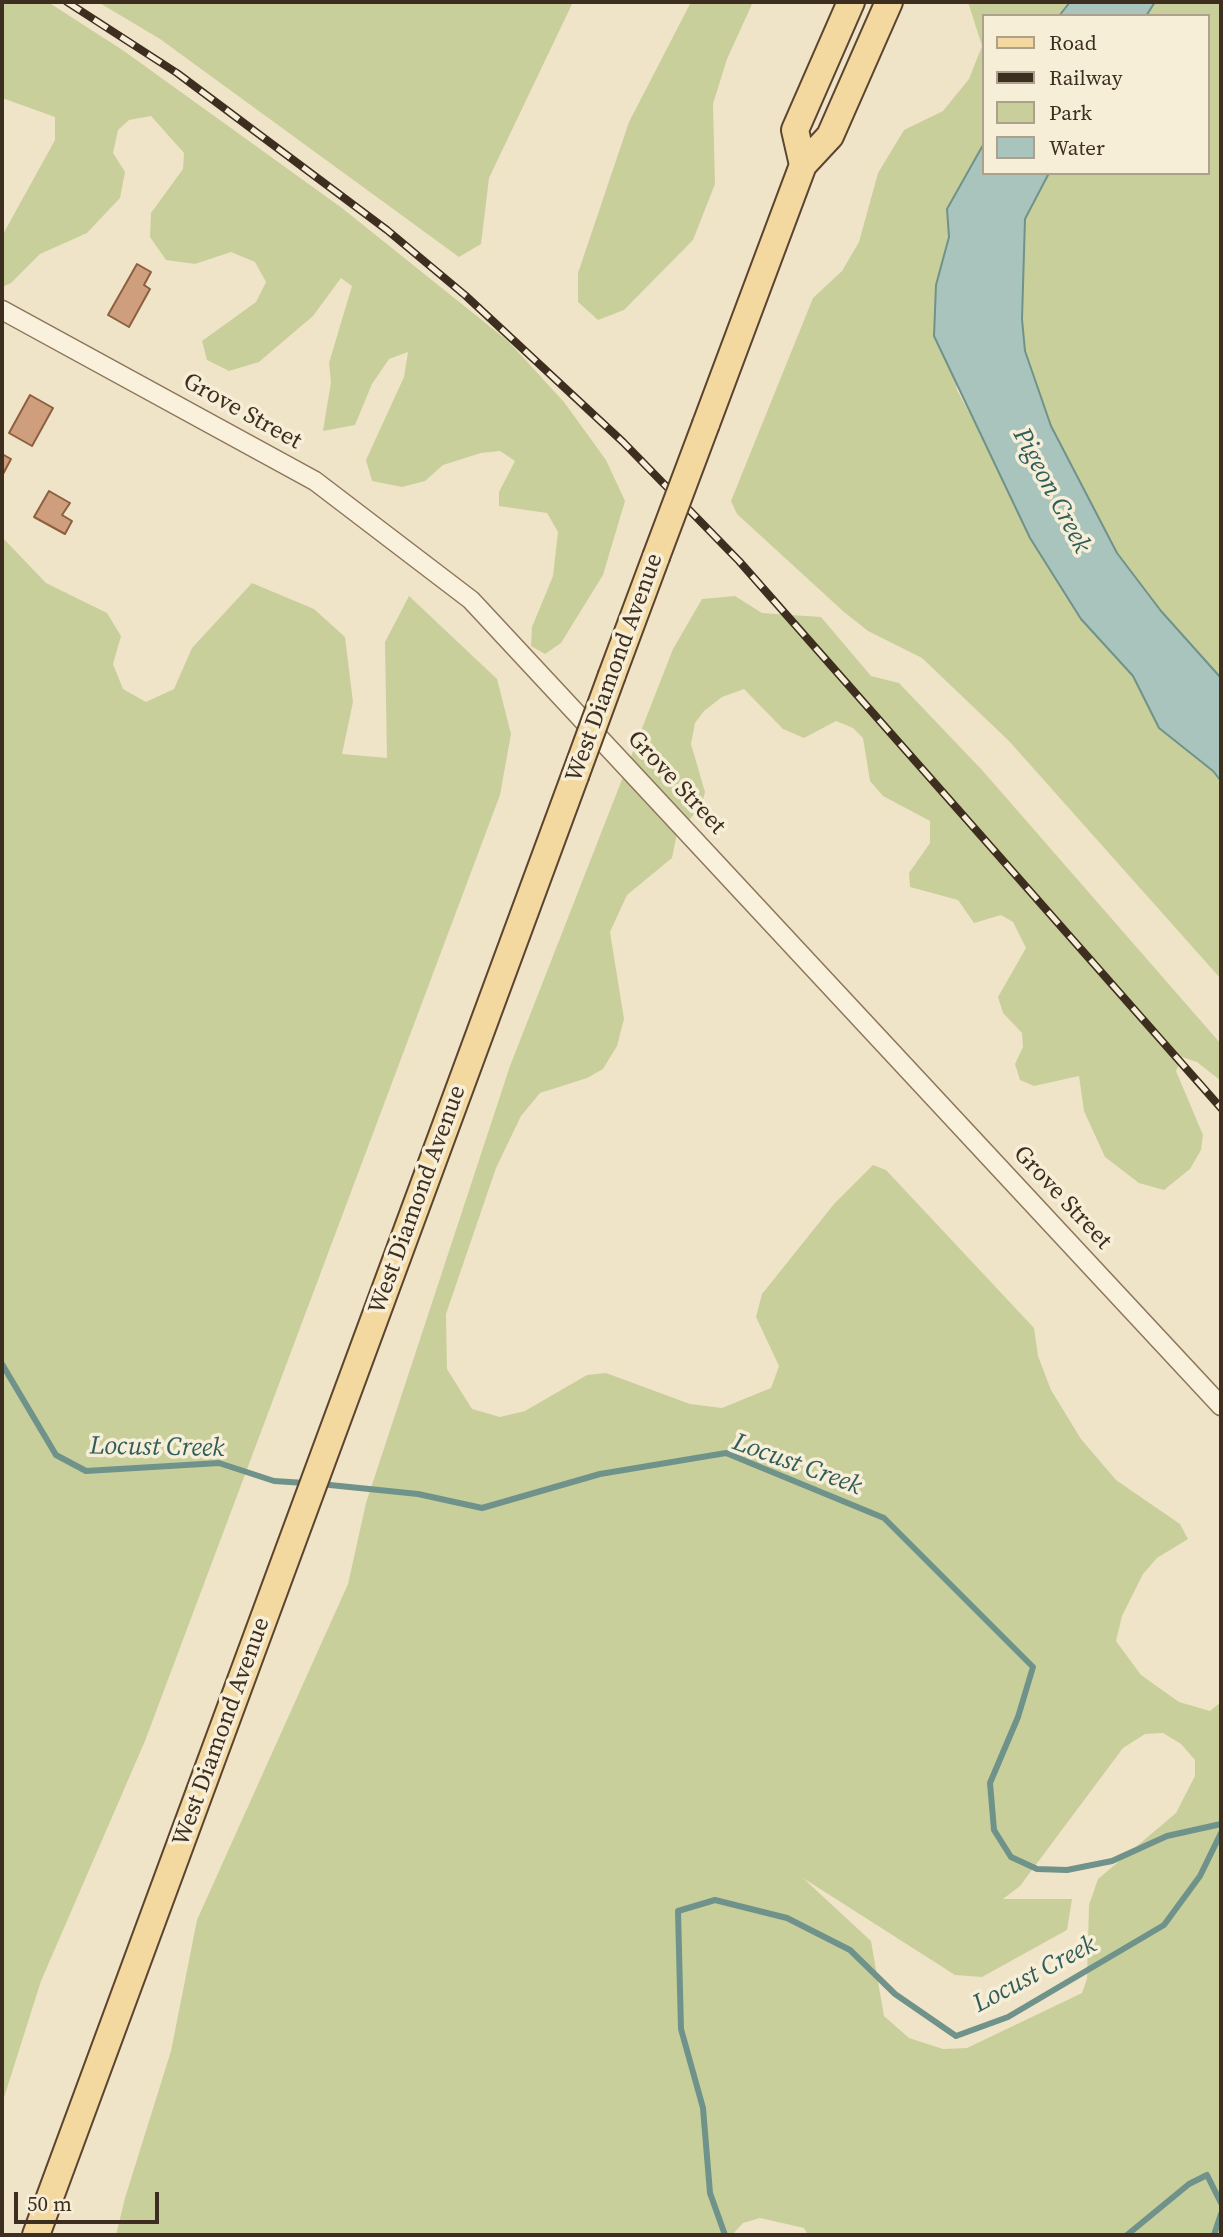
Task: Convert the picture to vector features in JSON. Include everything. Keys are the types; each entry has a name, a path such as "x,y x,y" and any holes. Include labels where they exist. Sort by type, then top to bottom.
{"main road":[{"path":"803,165 795,130 851,2"},
{"name":"West Diamond Avenue","path":"36,2235 803,165 830,136 889,2"}],"street":[{"name":"Grove Street","path":"2,310 315,481 471,600 1221,1406"}],"green space":[{"path":"2,2 48,2 124,51 342,208 508,341 564,402 606,460 625,501 603,575 561,643 545,654 531,646 532,627 553,576 558,532 547,513 499,506 499,492 515,461 500,451 481,453 443,465 425,481 402,487 372,481 366,460 404,377 408,352 389,359 372,384 355,425 323,431 331,382 329,363 352,286 341,278 313,316 259,362 229,371 207,360 202,341 256,302 266,282 255,262 231,252 195,264 166,260 150,237 151,213 183,169 184,153 151,116 129,120 118,130 113,153 125,172 120,198 87,233 40,254 11,283 2,287 2,236 55,140 55,117 2,98"},
{"path":"98,2 573,2 489,178 481,244 459,257 160,39"},
{"path":"691,2 753,2 727,59 713,104 715,184 693,240 624,310 598,320 578,302 578,273 629,122"},
{"path":"968,2 1070,2 1061,14 982,14 982,46"},
{"path":"1155,2 1221,2 1221,678 1161,611 1117,553 1051,426 1025,351 1022,319 1025,219 1048,175 1209,175 1209,14 1147,14"},
{"path":"982,46 982,147 947,209 949,237 936,285 957,390 1081,619 1133,676 1159,728 1213,771 1221,781 1221,979 1009,741 922,658 868,631 844,612 737,514 731,501 813,298 842,271 859,242 878,173 904,130 943,111 969,79"},
{"path":"2,537 46,583 107,613 121,636 113,664 123,689 146,702 174,689 192,648 252,583 314,609 345,637 353,702 342,754 387,758 385,642 409,596 497,679 511,734 500,795 145,1741 41,1981 2,2104"},
{"path":"735,596 762,613 821,617 871,676 899,683 982,770 1221,1044 1221,1081 1197,1062 1182,1057 1176,1071 1203,1135 1201,1150 1190,1169 1164,1190 1139,1183 1105,1157 1084,1111 1079,1076 1034,1086 1020,1080 1015,1064 1023,1047 1022,1033 1003,1013 998,997 1026,948 1013,922 1001,915 974,923 958,900 910,887 909,873 930,843 930,821 883,796 870,781 863,738 853,728 836,721 804,738 783,729 744,689 722,697 704,711 695,723 691,744 705,792 701,807 677,833 672,858 627,895 610,932 624,1019 617,1046 603,1069 587,1078 540,1093 521,1116 496,1168 446,1314 447,1369 472,1409 500,1417 525,1411 587,1375 606,1373 690,1404 722,1408 771,1388 779,1366 756,1317 762,1294 834,1204 873,1165 886,1170 1034,1328 1038,1356 1051,1390 1081,1439 1116,1480 1180,1524 1188,1539 1157,1558 1143,1574 1122,1616 1116,1641 1141,1675 1179,1702 1210,1711 1221,1702 1221,2235 808,2235 804,2228 760,2218 743,2223 732,2235 116,2235 171,2051 197,1920 348,1584 366,1503 510,1066 673,649 702,599","holes":["1163,1733 1181,1744 1195,1760 1195,1776 1176,1813 1098,1879 1089,1905 1087,1979 1082,1993 967,2048 943,2049 909,2038 884,2016 871,1941 803,1878 955,1975 982,1977 1067,1930 1072,1899 1003,1899 1020,1886 1123,1748 1145,1734"]}],"water":[{"path":"1070,2 1155,2 1147,14 1061,14"},
{"name":"Pigeon Creek","path":"982,147 982,175 1048,175 1025,219 1022,319 1025,351 1051,426 1117,553 1161,611 1221,678 1221,781 1213,771 1159,728 1133,676 1081,619 1030,538 934,336 936,285 949,237 947,209"}],"building":[{"path":"137,264 151,272 144,285 150,289 129,327 108,315"},
{"path":"30,395 53,408 32,446 9,433"},
{"path":"2,454 11,459 2,476"},
{"path":"49,491 70,503 62,515 72,521 65,534 34,517"}],"waterway":[{"name":"Locust Creek","path":"2,1364 56,1455 86,1471 219,1463 274,1481 305,1483"},
{"name":"Locust Creek","path":"320,1484 418,1494 482,1508 600,1474 726,1453 884,1518 1033,1667 1018,1717 990,1783 994,1830 1011,1857 1037,1869 1067,1870 1112,1861 1167,1836 1221,1824"},
{"name":"Locust Creek","path":"725,2235 710,2193 703,2108 681,2029 678,1911 715,1900 787,1918 850,1950 895,1994 956,2036 1008,2017 1164,1925 1200,1876 1221,1833"},
{"name":"Locust Creek","path":"1127,2235 1189,2184 1207,2175 1221,2203"},
{"name":"Locust Creek","path":"1214,2235 1221,2214"}],"railway":[{"path":"67,2 177,73 387,230 466,296 623,442 739,561 1221,1108"}]}
